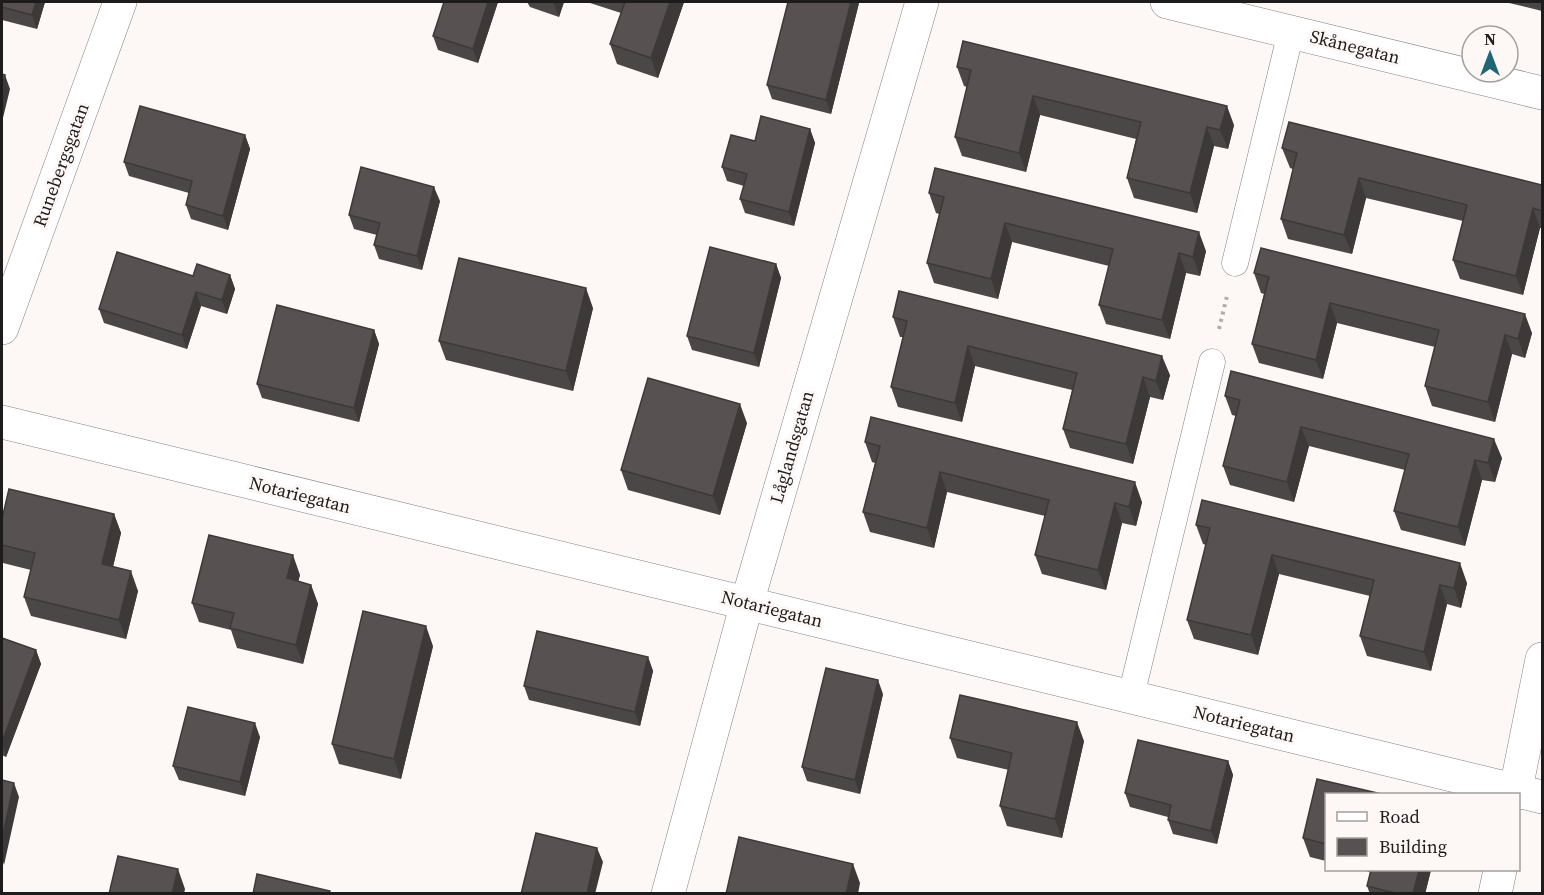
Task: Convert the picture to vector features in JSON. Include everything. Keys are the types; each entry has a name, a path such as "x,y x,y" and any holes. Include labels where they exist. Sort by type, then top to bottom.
{"street":[{"name":"Runebergsgatan","path":"2,328 120,2"},
{"name":"Låglandsgatan","path":"668,894 747,603 922,2"},
{"name":"Skånegatan","path":"1167,2 1542,93"},
{"name":"Notariegatan","path":"2,422 1525,794"},
{"path":"1525,794 1542,659"},
{"path":"1495,894 1500,871"}],"lane":[{"path":"1235,263 1291,32"},
{"path":"1131,696 1212,362"}],"path":[{"path":"1212,362 1235,263"}],"building":[{"path":"2,2 36,2 32,15 2,7"},
{"path":"444,2 488,2 473,49 433,36"},
{"path":"625,2 670,2 651,58 610,44"},
{"path":"788,2 851,2 826,100 767,85"},
{"path":"963,41 1227,106 1220,130 1207,127 1190,193 1127,178 1141,122 1033,96 1019,153 955,137 971,70 957,67"},
{"path":"140,106 245,135 223,216 186,205 192,181 124,162"},
{"path":"761,116 810,129 789,212 740,199 747,174 722,167 731,135 755,141"},
{"path":"1289,122 1542,185 1542,211 1533,208 1516,276 1453,260 1467,205 1359,178 1344,235 1281,219 1297,153 1282,148"},
{"path":"361,167 434,187 417,256 374,245 380,223 349,215"},
{"path":"935,168 1199,232 1193,257 1179,253 1162,320 1099,305 1113,249 1005,223 991,279 927,263 944,197 929,193"},
{"path":"710,247 776,264 754,353 687,336"},
{"path":"1261,248 1525,314 1518,339 1505,335 1488,402 1425,386 1439,330 1330,303 1316,360 1252,344 1269,277 1254,273"},
{"path":"117,252 193,276 197,264 230,275 222,300 196,292 182,335 99,309"},
{"path":"459,258 586,288 566,371 439,341"},
{"path":"899,291 1162,356 1156,381 1143,377 1126,444 1063,429 1077,373 968,346 955,403 891,387 907,321 893,317"},
{"path":"277,305 374,330 354,408 257,384"},
{"path":"1231,371 1494,439 1488,463 1475,460 1458,527 1394,511 1409,454 1301,427 1287,482 1223,466 1240,400 1225,396"},
{"path":"648,378 740,404 713,496 621,470"},
{"path":"871,417 1135,482 1129,507 1115,503 1098,570 1035,555 1049,500 940,472 927,528 863,512 880,446 865,442"},
{"path":"9,489 114,514 102,564 131,571 119,620 24,597 35,553 2,545 2,519"},
{"path":"1202,500 1460,563 1454,588 1440,585 1424,652 1360,636 1374,580 1272,555 1251,635 1187,620 1210,528 1196,525"},
{"path":"209,535 293,555 287,578 311,585 296,645 230,628 234,613 192,603"},
{"path":"363,611 426,626 394,759 332,744"},
{"path":"537,631 648,657 635,712 524,686"},
{"path":"2,638 36,650 2,742"},
{"path":"826,668 878,680 855,780 802,767"},
{"path":"960,695 1077,722 1055,819 1000,806 1012,753 950,738"},
{"path":"188,707 255,723 240,782 173,766"},
{"path":"1138,740 1228,761 1211,831 1168,820 1171,805 1125,793"},
{"path":"1317,779 1377,793 1325,793 1325,844 1303,838"},
{"path":"2,780 14,783 2,839"},
{"path":"536,833 597,848 587,894 521,894"},
{"path":"739,837 853,864 846,894 726,894"},
{"path":"118,856 178,869 172,894 109,894"},
{"path":"1371,871 1419,871 1413,894 1399,894 1367,886"},
{"path":"257,874 330,891 329,894 253,894"}]}
